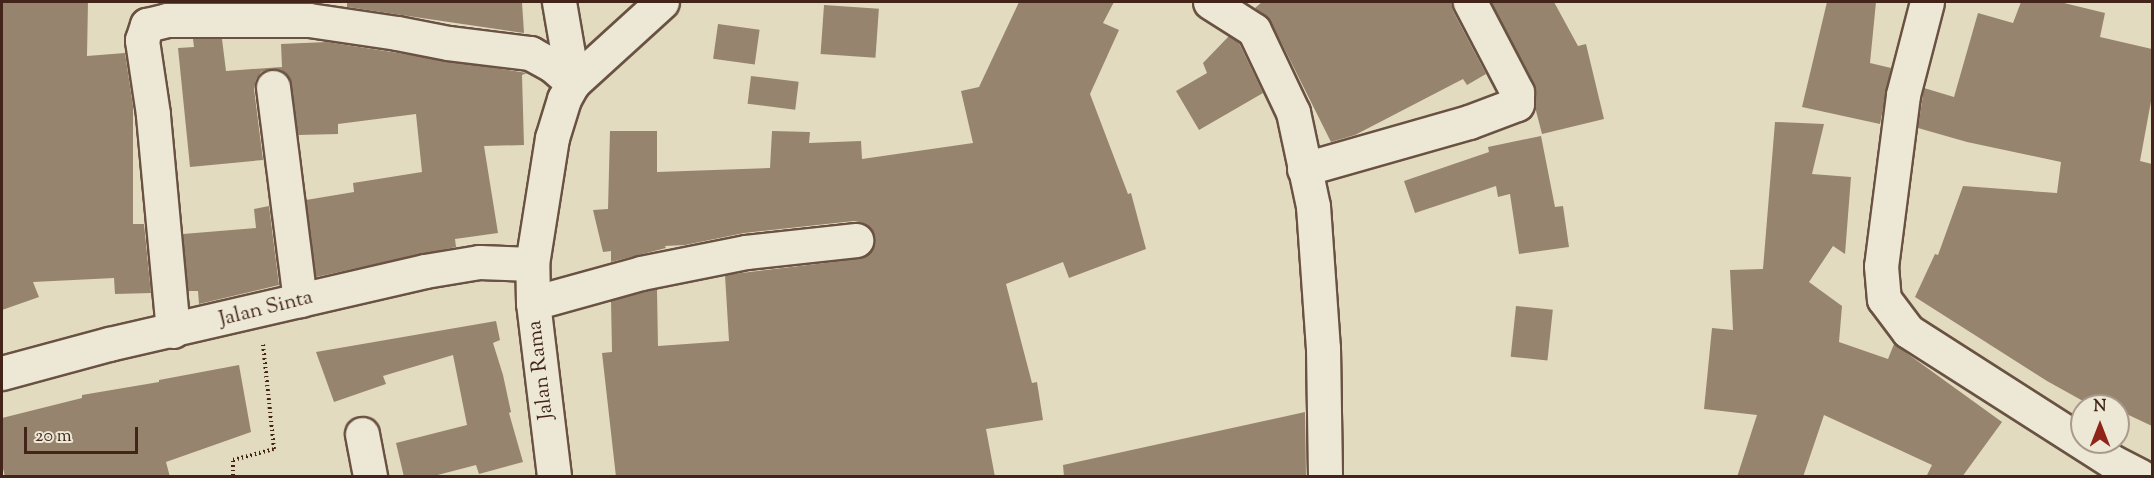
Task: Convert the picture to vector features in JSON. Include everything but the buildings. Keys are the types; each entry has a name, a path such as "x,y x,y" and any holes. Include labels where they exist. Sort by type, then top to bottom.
{"street":[{"path":"559,2 573,83"},
{"path":"573,83 662,2"},
{"path":"1210,2 1254,30 1293,112 1312,206 1323,348 1325,477"},
{"path":"1304,169 1469,123 1517,104 1517,92 1470,2"},
{"path":"1927,2 1903,95 1881,266 1884,299 1908,331 2118,472"},
{"path":"173,331 153,114 142,40 147,25 167,20 309,20 530,54 552,65 573,83"},
{"name":"Jalan Rama","path":"554,477 534,303 532,264 552,138 564,99 573,83"},
{"path":"273,87 300,300"},
{"path":"534,303 641,273 746,252 856,240"},
{"name":"Jalan Sinta","path":"2,373 109,344 425,271 479,262 532,264"},
{"path":"362,434 370,477"}],"path":[{"path":"233,477 233,460 274,449 259,310"}]}
